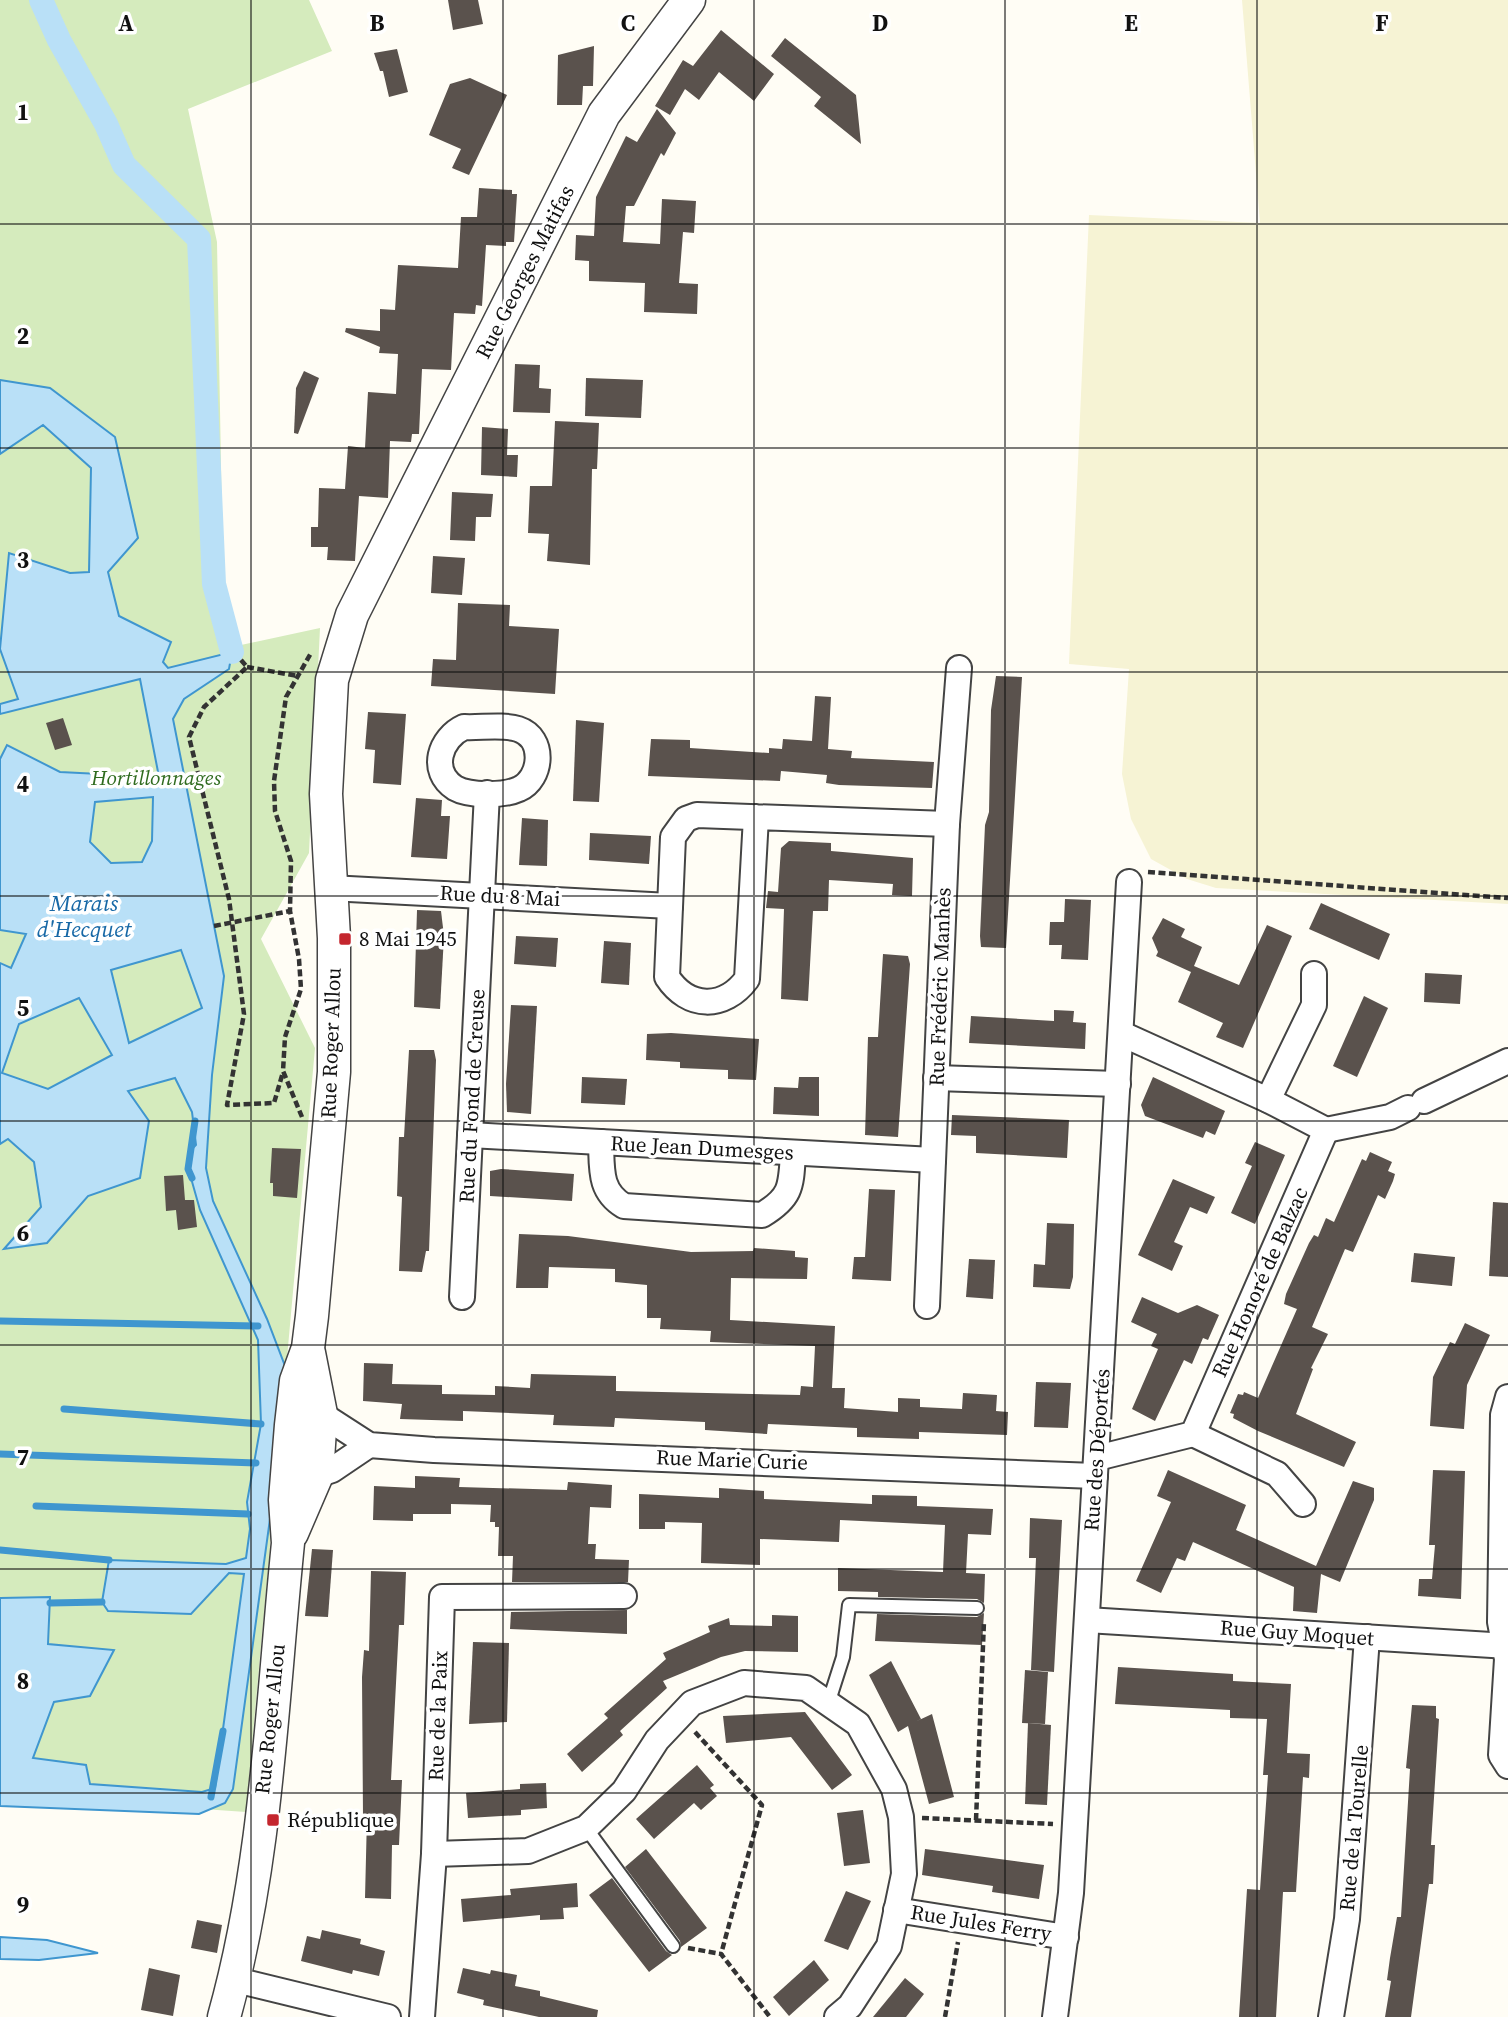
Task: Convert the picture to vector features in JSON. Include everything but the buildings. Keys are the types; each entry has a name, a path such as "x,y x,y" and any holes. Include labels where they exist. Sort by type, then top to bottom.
{"street":[{"name":"Rue Georges Matifas","path":"352,615 604,114 686,2"},
{"name":"Rue Roger Allou","path":"224,2017 236,1980 261,1818 288,1543 285,1500 290,1440 296,1381 308,1348 334,1072 326,794 332,680 352,615"},
{"name":"Rue Frédéric Manhès","path":"927,1306 947,824 959,668"},
{"name":"Rue du Fond de Creuse","path":"461,1297 487,793"},
{"path":"756,817 747,979 739,990 713,1002 686,998 675,989 667,977 673,837 678,827 697,815 756,817 947,824"},
{"name":"Rue des Déportés","path":"1055,2017 1066,1937 1075,1825 1129,882"},
{"name":"Rue du 8 Mai","path":"330,888 670,906"},
{"path":"1268,1100 1314,1005 1314,974"},
{"path":"1122,1034 1326,1129 1390,1117 1508,1061"},
{"path":"936,1078 1118,1084"},
{"name":"Rue Honoré de Balzac","path":"1194,1434 1326,1129"},
{"name":"Rue Jean Dumesges","path":"470,1135 933,1160"},
{"path":"601,1142 603,1183 611,1199 624,1206 762,1215 780,1204 791,1187 793,1153"},
{"name":"Rue Roger Allou","path":"288,1543 317,1475 321,1414 308,1348"},
{"path":"1508,1397 1503,1415 1505,1486 1500,1622 1508,1646 1501,1755 1508,1766"},
{"path":"321,1414 369,1445 332,1470 317,1475 310,1474 290,1440 321,1414"},
{"path":"1096,1467 1194,1434 1277,1474 1303,1504"},
{"name":"Rue Marie Curie","path":"369,1445 1096,1467"},
{"name":"Rue de la Paix","path":"422,2017 434,1854 442,1597 624,1596"},
{"name":"Rue Guy Moquet","path":"1087,1620 1508,1646"},
{"name":"Rue de la Tourelle","path":"1331,2017 1346,1919 1367,1637"},
{"path":"434,1854 528,1851 586,1828 624,1791 657,1740 692,1703 744,1683 806,1688 858,1724 894,1789 901,1817 904,1874 889,1946 850,2006 837,2017"},
{"name":"Rue Jules Ferry","path":"896,1910 1066,1937"},
{"path":"236,1980 388,2017"}],"lane":[{"path":"828,1704 843,1657 849,1605 977,1608"},
{"path":"586,1828 673,1946"}],"path":[{"path":"247,667 204,707 189,737 232,922 244,1014 227,1105 274,1104 284,1071 285,1037 301,989 299,959 290,911 290,861 275,811 274,781 286,697 309,656"},
{"path":"242,660 247,667 298,676"},
{"path":"1129,882 1146,872 1508,898"},
{"path":"214,926 290,911"},
{"path":"976,1820 986,1625 977,1608"},
{"path":"680,1716 762,1805 721,1954"},
{"path":"901,1817 1075,1825"},
{"path":"945,2017 962,1920"},
{"path":"673,1946 721,1954 770,2017"}],"shaded area":[{"path":"1242,0 1508,0 1508,904 1216,888 1187,879 1151,859 1131,819 1122,774 1129,669 1069,664 1089,215 1260,223"}],"green space":[{"name":"Hortillonnages","path":"0,0 309,0 332,51 188,109 217,242 223,577 241,645 320,628 309,853 261,939 315,1048 246,1812 0,1795"}],"water":[{"name":"Marais d'Hecquet","path":"0,380 50,388 115,437 138,538 108,572 119,616 171,642 163,662 168,668 232,652 229,669 184,699 173,719 224,976 212,1075 206,1168 213,1201 267,1319 285,1366 276,1475 233,1789 225,1803 199,1814 0,1806 0,1598 50,1597 48,1644 114,1650 90,1696 54,1702 33,1758 86,1765 90,1784 202,1792 215,1788 244,1574 229,1573 191,1614 108,1611 102,1602 109,1560 226,1564 246,1558 250,1529 247,1502 261,1424 258,1340 200,1210 189,1171 191,1150 196,1145 192,1112 175,1078 128,1091 149,1121 140,1178 88,1196 47,1243 4,1249 41,1207 34,1162 8,1139 0,1144 0,963 11,968 26,934 0,930 0,759 7,745 60,772 159,777 140,679 0,714 0,704 18,699 0,649 9,553 70,573 89,572 91,468 43,425 0,454","holes":["153,797 152,841 142,862 111,863 90,842 95,802","181,950 202,1008 129,1043 111,970","79,998 112,1055 48,1089 2,1073 19,1024"]},
{"path":"0,1937 47,1940 98,1953 39,1960 0,1959"}],"waterway":[{"path":"41,0 59,40 106,124 124,165 199,239 214,584 232,652"},
{"path":"192,1178 188,1169 195,1121"},
{"path":"0,1321 258,1326"},
{"path":"64,1409 261,1424"},
{"path":"0,1454 256,1463"},
{"path":"36,1506 248,1514"},
{"path":"0,1550 109,1560"},
{"path":"50,1603 102,1602"},
{"path":"211,1797 223,1731"}],"place":[{"name":"8 Mai 1945","path":"345,939"},
{"name":"République","path":"273,1820"}]}
